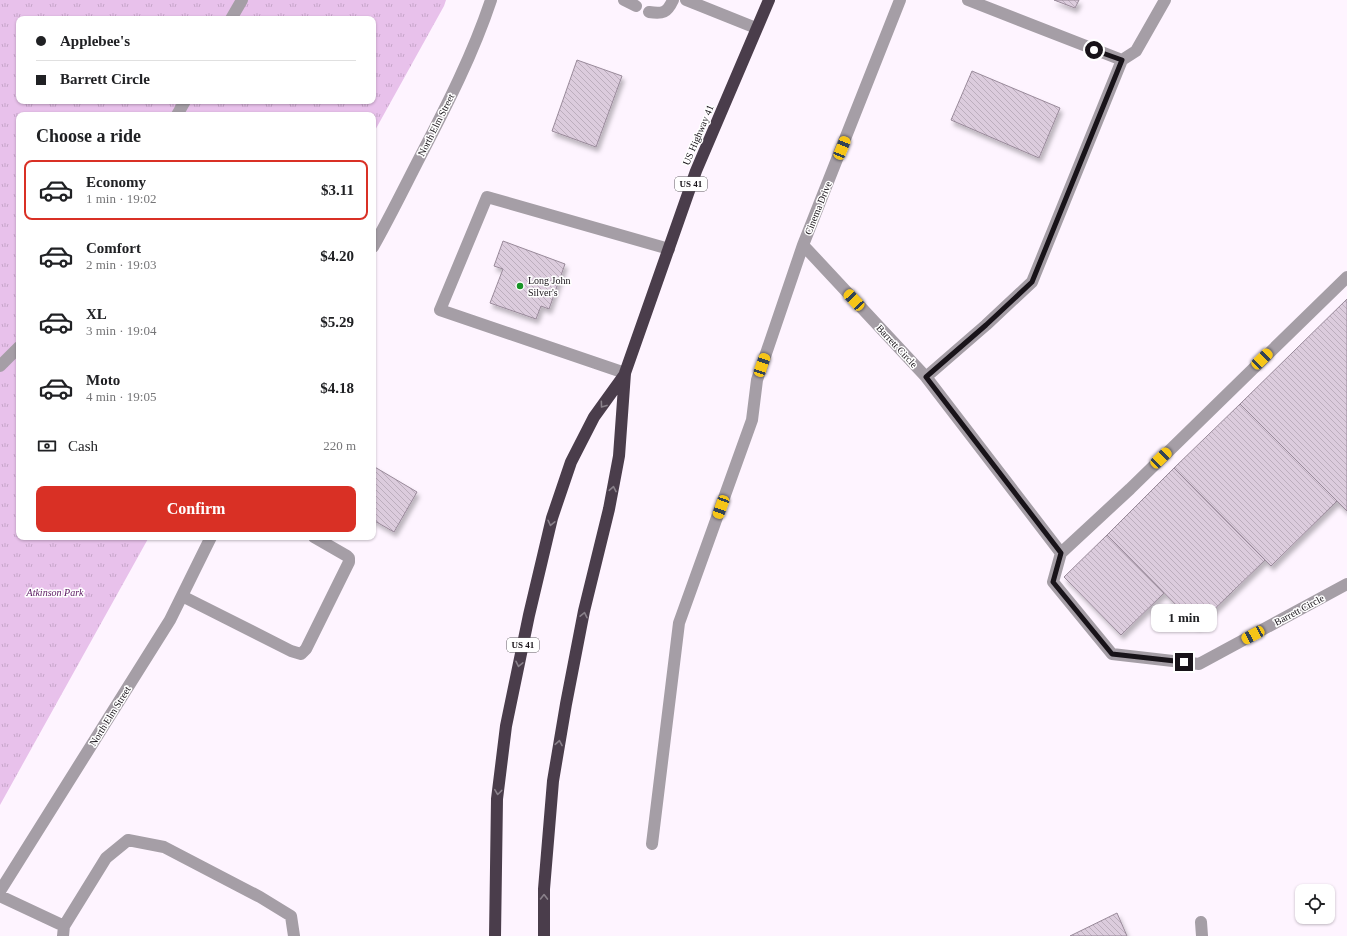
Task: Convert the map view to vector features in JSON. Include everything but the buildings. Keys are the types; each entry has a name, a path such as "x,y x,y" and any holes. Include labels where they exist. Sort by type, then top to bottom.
{"highway":[{"name":"US Highway 41","path":"625,373 696,171 768,0"},
{"name":"US 41","path":"495,936 497,799 506,726 529,615 552,518 571,462 594,418 625,373"},
{"name":"US 41","path":"544,936 544,889 553,781 584,611 609,509 619,456 625,373"}],"street":[{"path":"234,16 242,0"},
{"name":"North Elm Street","path":"376,241 466,65 491,0"},
{"path":"624,0 636,6"},
{"path":"649,12 664,13 670,8 673,0"},
{"path":"686,0 756,28"},
{"name":"Cinema Drive","path":"652,844 679,623 752,420 757,380 803,245 900,0"},
{"path":"968,0 1122,60"},
{"path":"926,377 986,325 1032,282 1122,60 1136,51 1165,0"},
{"path":"625,373 440,310 487,197 668,249"},
{"name":"Barrett Circle","path":"803,245 926,377 1061,553 1053,582 1112,654 1199,664 1347,584"},
{"path":"1061,553 1140,479 1347,277"},
{"path":"0,366 16,349"},
{"name":"North Elm Street","path":"0,891 170,620 210,540"},
{"path":"182,596 291,651 301,654 306,649 349,562 349,558 347,556 319,540"},
{"path":"0,896 63,931 106,858 128,840 164,847 260,897 291,916 294,936"},
{"path":"1201,922 1202,936"}],"green space":[{"name":"Atkinson Park","path":"0,0 446,0 376,129 376,112 16,112 16,540 147,540 0,805"}],"place":[{"name":"Long John Silver's","path":"520,286"}],"route":[{"path":"1094,50 1122,60 1032,282 986,325 926,377 1061,553 1053,582 1112,654 1184,662"}]}
